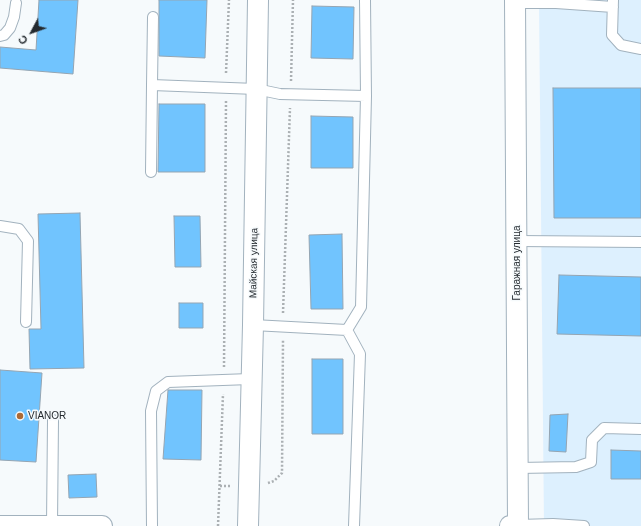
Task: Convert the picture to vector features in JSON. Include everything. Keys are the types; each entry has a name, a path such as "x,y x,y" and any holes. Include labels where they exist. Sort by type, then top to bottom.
{"street":[{"name":"Майская улица","path":"248,526 258,0"},
{"name":"Гаражная улица","path":"515,1 518,526"},
{"path":"0,526 102,526"},
{"path":"510,526 518,526"}],"lane":[{"path":"347,330 361,308 366,96 365,0"},
{"path":"515,1 613,4 612,35 621,45 641,49"},
{"path":"0,36 4,35 10,28 14,17 16,3"},
{"path":"151,172 153,17"},
{"path":"152,85 256,89 290,94 366,96"},
{"path":"0,226 18,229 28,241 26,322"},
{"path":"517,241 641,242"},
{"path":"253,324 347,330"},
{"path":"347,330 360,354 354,526"},
{"path":"152,526 151,411 156,391 168,382 250,379"},
{"path":"52,525 53,420"},
{"path":"518,468 576,467 591,462 592,440 604,428 641,429"},
{"path":"518,526 553,524 584,526"}],"path":[{"path":"218,526 223,379 226,88 229,0"},
{"path":"248,486 260,486 274,481 282,473 283,326 293,0"}],"shaded area":[{"path":"539,0 641,0 641,526 544,526"}],"building":[{"path":"39,0 78,0 73,74 0,68 0,47 36,50"},
{"path":"159,0 207,0 205,58 159,56"},
{"path":"312,6 354,7 353,59 311,58"},
{"path":"553,88 641,88 641,218 554,218"},
{"path":"159,104 205,104 205,172 158,172"},
{"path":"311,116 353,117 353,168 311,168"},
{"path":"80,213 84,368 30,369 29,329 41,329 38,214"},
{"path":"174,216 200,216 201,267 175,267"},
{"path":"342,234 343,309 311,309 309,235"},
{"path":"559,275 641,277 641,336 557,334"},
{"path":"179,303 203,303 203,328 179,328"},
{"path":"312,359 343,359 343,434 312,434"},
{"name":"VIANOR","path":"0,370 42,373 36,462 0,460"},
{"path":"168,390 202,390 201,460 163,459"},
{"path":"568,414 566,452 549,451 550,415"},
{"path":"611,450 641,451 641,479 611,479"},
{"path":"96,474 97,497 69,498 68,475"}],"place":[{"name":"VIANOR","path":"20,416"}]}
